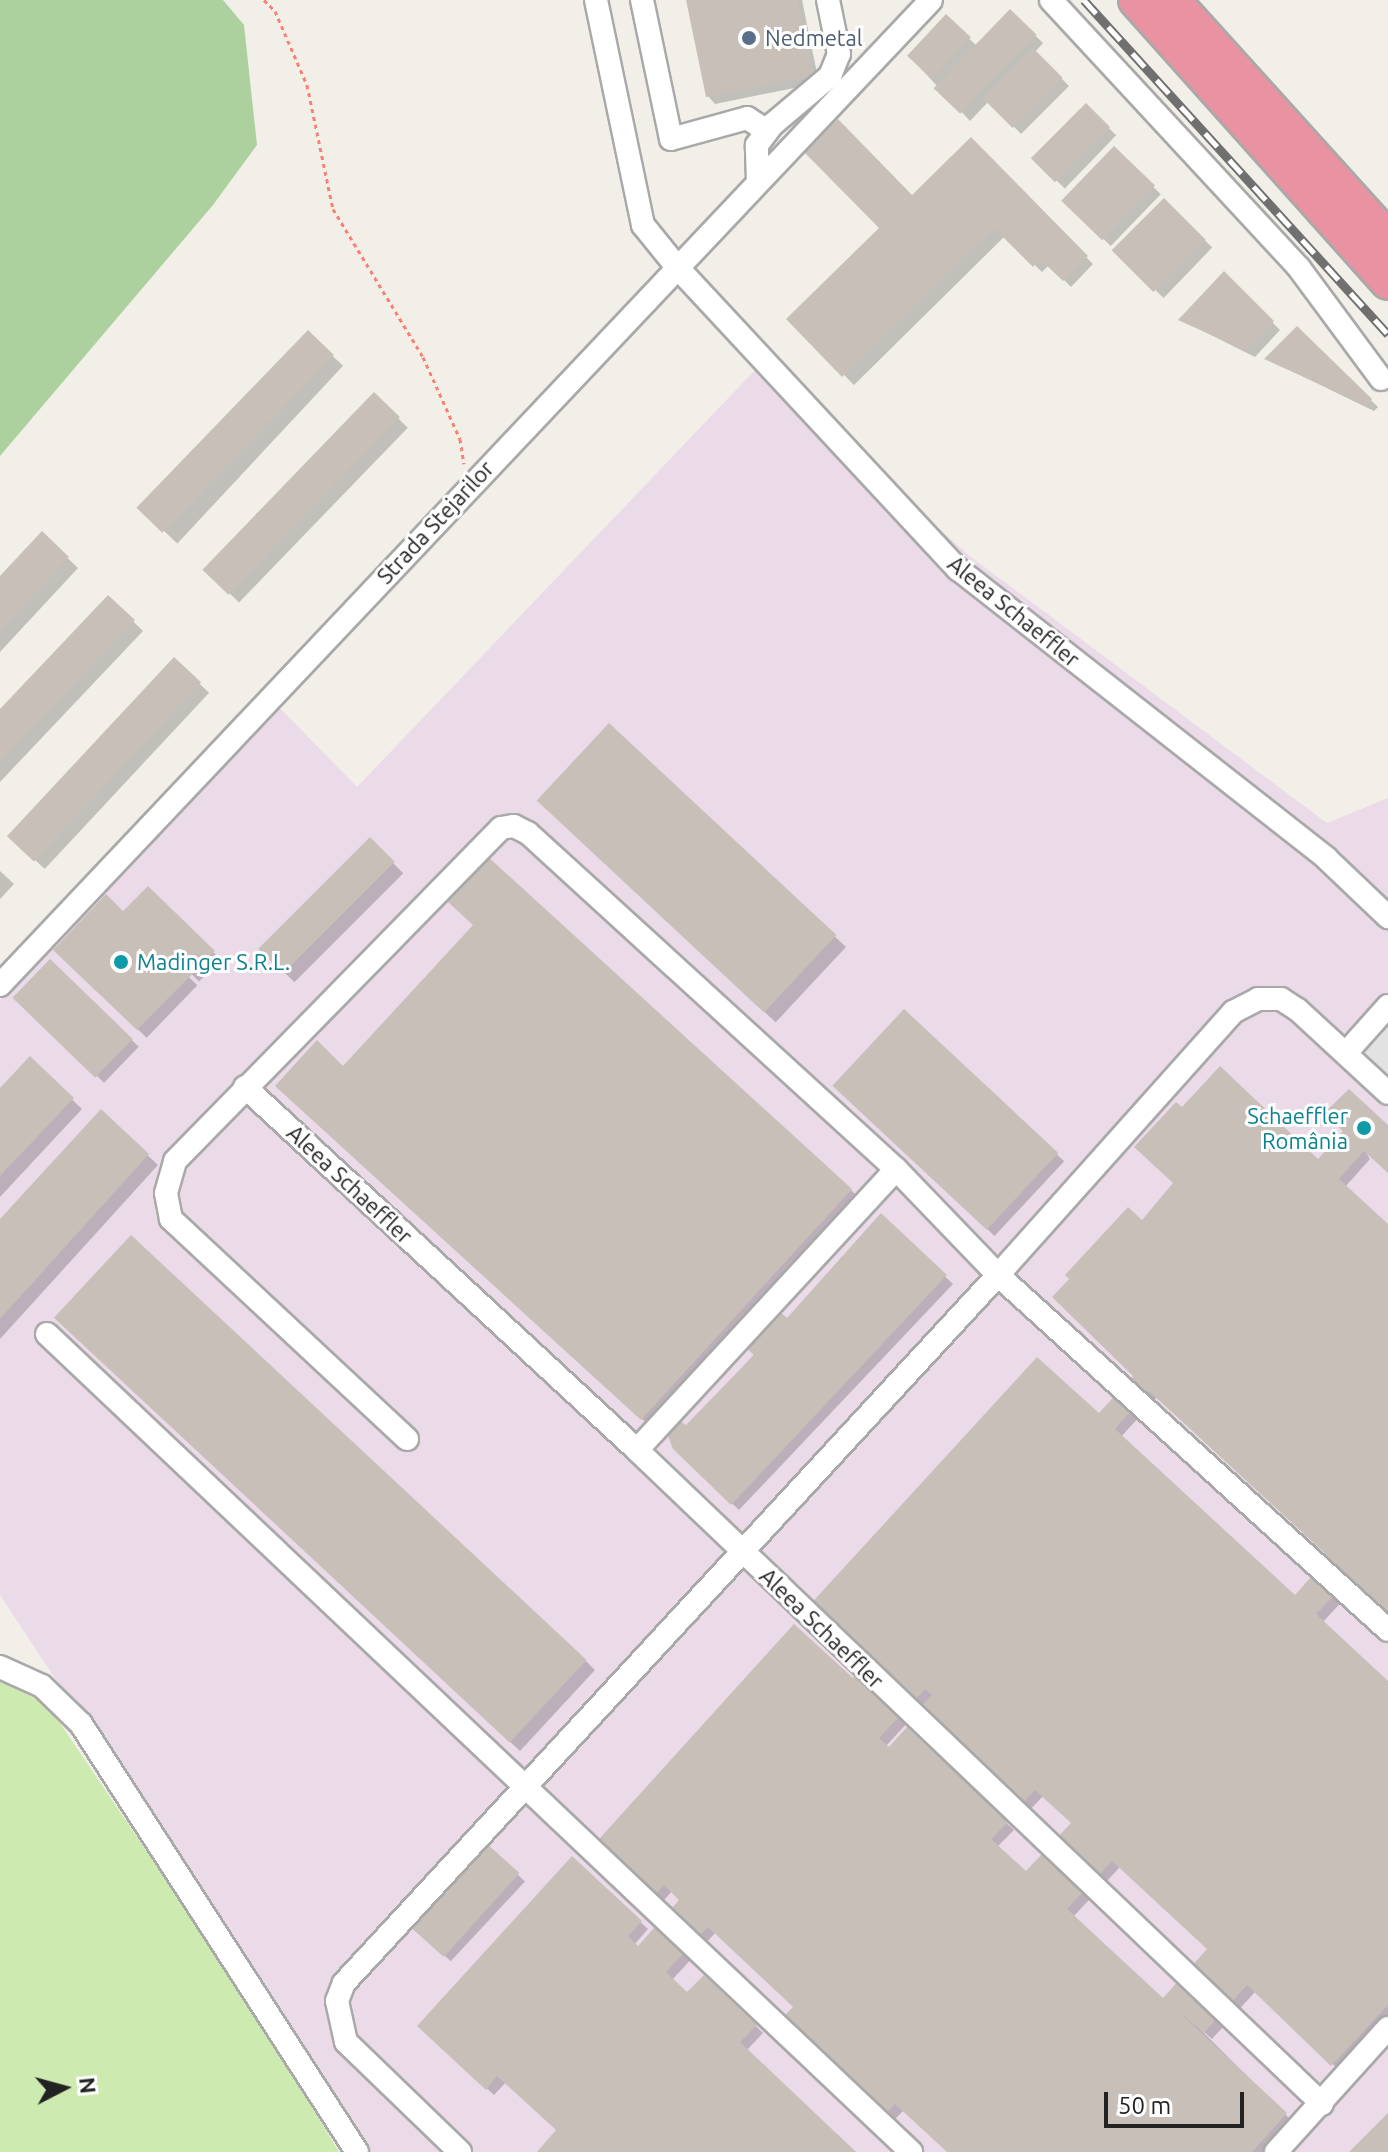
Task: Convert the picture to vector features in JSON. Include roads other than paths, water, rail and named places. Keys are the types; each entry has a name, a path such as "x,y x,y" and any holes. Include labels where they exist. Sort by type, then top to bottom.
{"highway":[{"path":"1136,0 1388,282"},
{"path":"1172,0 1388,239"}],"street":[{"path":"596,0 643,225 677,267"},
{"path":"642,0 671,139 747,118 767,131"},
{"path":"758,181 757,145 767,131 830,76 839,54 828,0"},
{"name":"Strada Stejarilor","path":"0,985 931,0"},
{"path":"1051,0 1299,268 1381,379"},
{"name":"Aleea Schaeffler","path":"677,267 958,569 1326,858 1388,917"},
{"path":"407,1439 171,1219 166,1193 175,1161 245,1087 491,834 514,826 528,833 896,1169 998,1275 1388,1630"},
{"path":"460,2152 346,2042 337,2001 344,1983 367,1955 998,1275 1233,1012 1258,999 1281,999 1388,1093"},
{"path":"1346,1053 1388,1006"},
{"name":"Aleea Schaeffler","path":"245,1087 637,1450 1322,2104"},
{"path":"637,1450 896,1169"},
{"path":"47,1334 521,1787 911,2152"},
{"path":"0,1667 42,1686 81,1724 357,2152"},
{"path":"1276,2152 1388,2028"}],"railway":[{"path":"1084,0 1388,334"}],"place":[{"name":"Nedmetal","path":"749,38"},
{"name":"Madinger S.R.L.","path":"121,962"},
{"name":"Schaeffler România","path":"1364,1128"}]}
